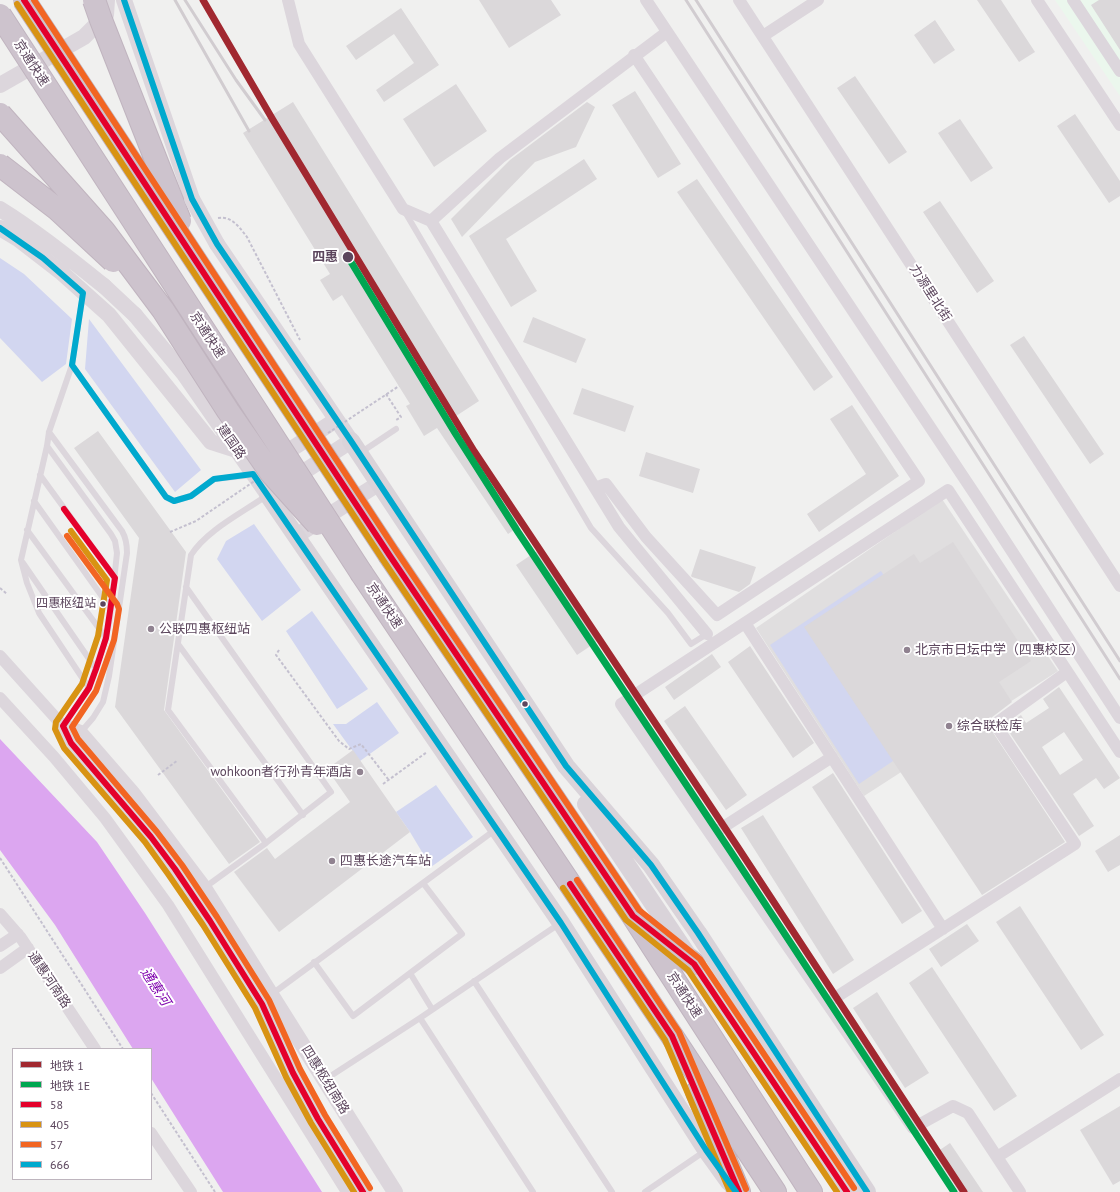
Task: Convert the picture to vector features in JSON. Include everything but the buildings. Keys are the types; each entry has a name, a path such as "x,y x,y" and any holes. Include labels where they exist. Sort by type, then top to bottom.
{"highway":[{"name":"京通快速","path":"24,0 390,556 633,916 811,1192"},
{"path":"94,0 195,261"},
{"name":"京通快速","path":"0,15 362,574 775,1192"},
{"path":"0,114 104,231 163,310 270,473 362,574"},
{"path":"0,165 87,236 163,310"},
{"path":"633,916 694,964"},
{"path":"672,1036 739,1192"}],"main road":[{"path":"355,447 378,484 566,766 652,865 867,1192"},
{"name":"建国路","path":"268,495 561,923 706,1150 736,1192"},
{"path":"566,766 579,793 847,1192"},
{"path":"267,999 293,1074 318,1119 363,1192"}],"street":[{"path":"0,85 84,37 106,15 107,0"},
{"path":"124,0 192,199 217,244 355,447 268,495"},
{"path":"288,0 299,44 403,209 431,221 619,527 707,634"},
{"path":"646,0 976,496 1120,718"},
{"name":"力源里北街","path":"739,0 1120,586"},
{"path":"763,36 818,0"},
{"path":"1037,0 1120,125"},
{"path":"1073,0 1120,71"},
{"path":"431,221 500,158 634,55 667,32"},
{"path":"595,488 606,484 646,537 717,615 919,482 634,55"},
{"name":"建国路","path":"0,209 23,223 58,249 104,286 135,315 184,374 268,495"},
{"path":"0,228 18,239 62,273 109,315 211,442 236,450"},
{"path":"253,474 336,420"},
{"path":"296,536 378,484"},
{"path":"1020,1192 968,1113 953,1106 913,1128 621,704 948,490 1120,752"},
{"path":"745,623 943,929"},
{"name":"四惠枢纽南路","path":"0,656 63,726 134,794 204,888 316,1086 382,1192"},
{"path":"827,1003 1075,844 995,724 1067,672"},
{"path":"0,698 54,757 105,818 168,905 347,1192"},
{"name":"四惠枢纽南路","path":"75,738 175,869 210,921 267,999 324,1080 395,1192"},
{"path":"711,835 832,757"},
{"name":"通惠河南路","path":"0,914 28,948 94,1048"},
{"path":"0,946 18,934"},
{"path":"0,968 28,948"},
{"path":"997,1157 1120,1079"},
{"path":"152,1134 191,1192"}],"lane":[{"path":"403,209 591,528 668,613 691,644 707,634"},
{"path":"83,293 72,366 49,432 21,560 27,584 39,613 89,688"},
{"path":"72,366 166,497 174,501 191,496 214,479 253,474"},
{"path":"355,447 396,429"},
{"path":"49,432 122,531 126,538 128,553 109,676 103,702 93,718 75,738"},
{"path":"47,446 115,541 117,553 111,609 106,638 89,688 63,726"},
{"path":"40,476 115,578"},
{"path":"266,843 168,710 191,555 207,536 268,495"},
{"path":"34,501 111,609"},
{"path":"27,530 106,638"},
{"path":"21,560 96,669"},
{"path":"186,587 331,792 266,843 204,888"},
{"path":"178,644 303,814"},
{"path":"267,999 314,962 497,829"},
{"path":"314,962 353,1016 462,934 423,883"},
{"path":"324,1080 420,1018 561,923"},
{"path":"410,973 432,1009"},
{"path":"474,981 612,1192"},
{"path":"420,1018 533,1192"},
{"path":"645,1192 706,1150"}],"path":[{"path":"219,217 228,218 238,225 246,237 301,341"},
{"path":"386,394 402,417 391,424"},
{"path":"0,588 7,594"},
{"path":"279,650 276,655 340,741 349,750 361,744 388,780"},
{"path":"383,784 438,744"},
{"path":"158,775 178,760"},
{"path":"0,858 122,1048"},
{"path":"152,1095 215,1192"}],"shaded area":[{"path":"1055,0 1120,0 1120,96"},
{"path":"0,258 24,274 72,319 66,364 42,382 0,338"},
{"path":"89,319 201,470 175,492 85,369"},
{"name":"北京市日坛中学（四惠校区）","path":"942,499 1058,671 864,796 756,628"},
{"path":"254,524 301,590 262,621 217,559 226,541"},
{"path":"881,571 970,709 859,784 770,645"},
{"path":"312,611 368,689 337,709 286,631"},
{"path":"377,702 399,733 360,761 333,724 346,724"},
{"path":"436,785 473,837 431,867 396,812"}],"water":[{"name":"通惠河","path":"0,739 97,842 145,913 322,1192 223,1192 152,1080 152,1048 132,1048 55,925 0,850"}],"railway":[{"path":"175,0 249,131"},
{"path":"185,0 236,80 265,120"},
{"path":"686,0 1120,679"},
{"path":"696,0 1120,661"}],"metro line":[{"name":"1","path":"203,0 273,120 474,451 737,846 964,1192"},
{"name":"1E","path":"348,257 455,433 518,532 731,852 954,1192"}],"transit line":[{"name":"58","path":"24,0 390,556 633,916 694,964 847,1192"},
{"name":"57","path":"34,0 397,552 639,910 700,959 854,1188"},
{"name":"666","path":"124,0 192,199 217,244 351,441 566,766 651,865 698,933 867,1192"},
{"name":"405","path":"17,4 383,560 626,920 688,970 837,1192"},
{"name":"666","path":"0,228 43,258 83,293 72,365 166,497 174,501 191,496 214,479 253,474 561,923 706,1150 736,1192"},
{"name":"58","path":"64,509 115,578 106,638 96,669 89,688 63,726 71,743 151,837 175,869 210,921 262,1004 293,1073 318,1119 363,1192"},
{"name":"405","path":"71,531 107,580 98,636 82,684 56,722 55,729 64,748 145,842 203,925 255,1008 286,1077 311,1123 354,1192"},
{"name":"57","path":"67,536 117,604 119,609 114,640 96,691 72,727 78,739 157,832 182,865 217,917 269,1000 300,1069 325,1115 370,1188"},
{"name":"57","path":"577,880 679,1032 746,1189"},
{"name":"58","path":"570,884 672,1036 739,1192"},
{"name":"405","path":"563,888 665,1040 730,1192"}],"place":[{"name":"四惠","path":"348,257"},
{"name":"四惠枢纽站","path":"103,604"},
{"name":"公联四惠枢纽站","path":"151,629"},
{"name":"北京市日坛中学（四惠校区）","path":"907,650"},
{"name":"综合联检库","path":"949,726"},
{"name":"wohkoon者行孙青年酒店","path":"360,772"},
{"name":"四惠长途汽车站","path":"332,861"}]}
